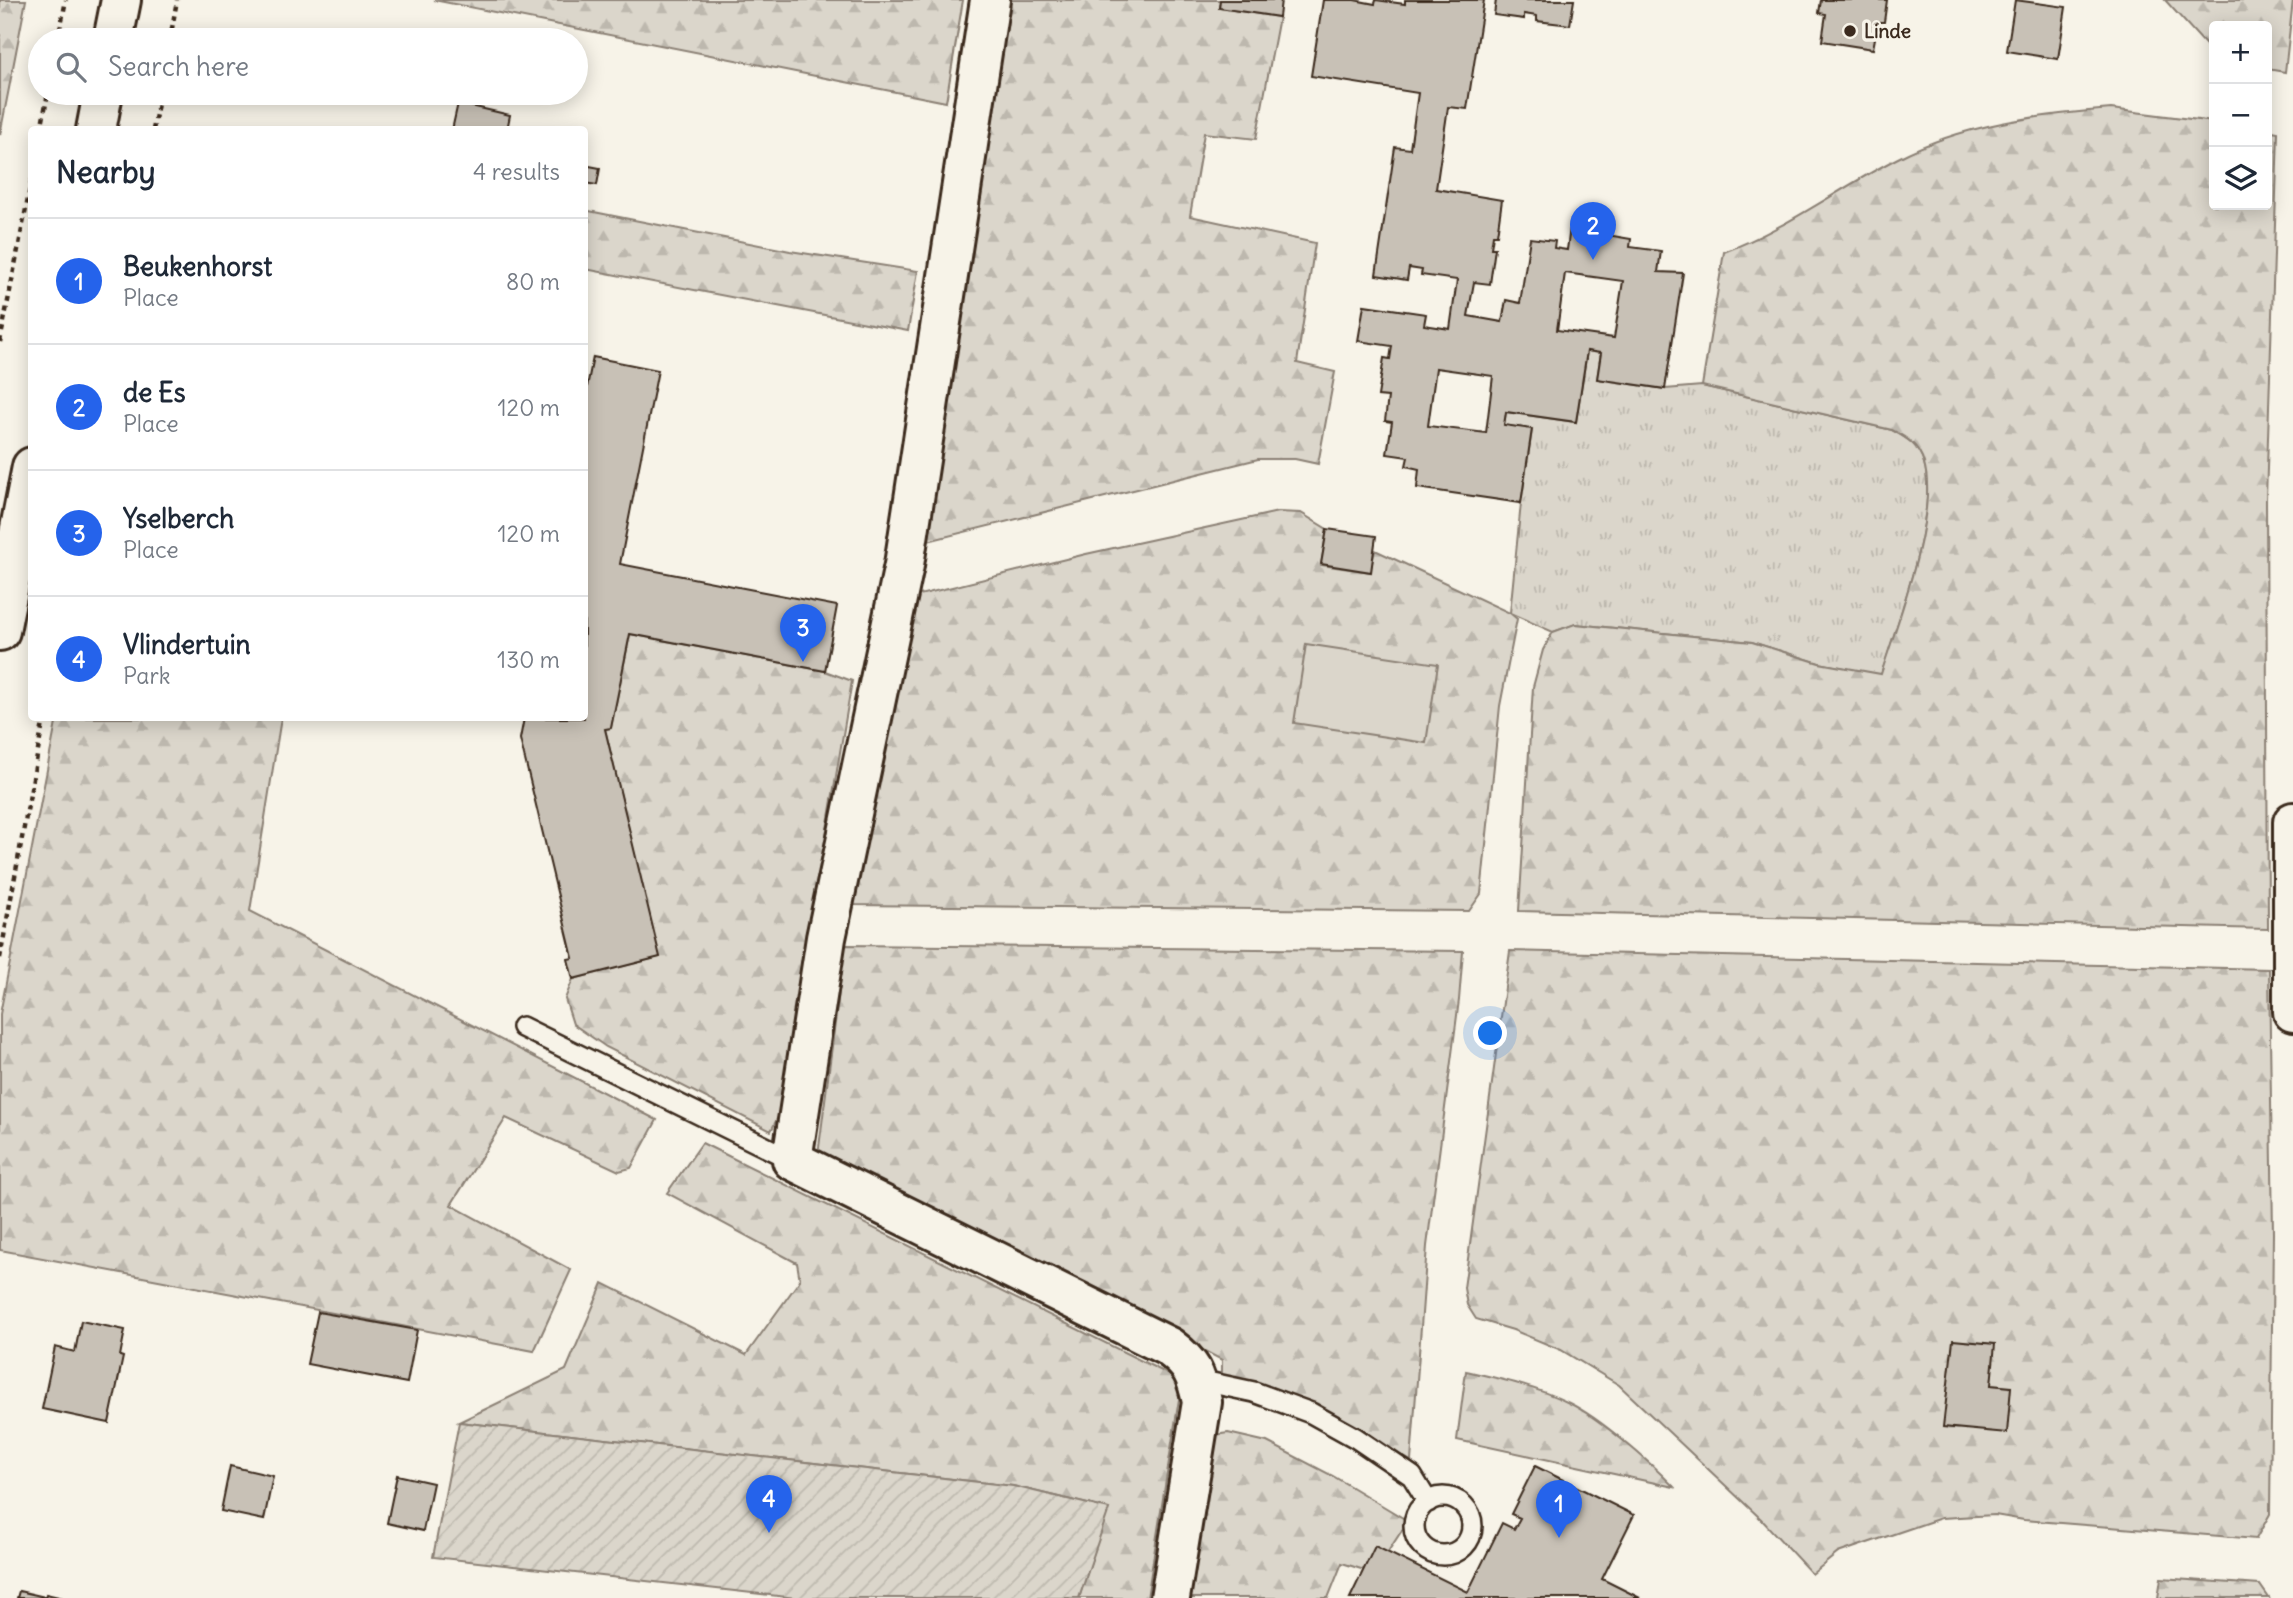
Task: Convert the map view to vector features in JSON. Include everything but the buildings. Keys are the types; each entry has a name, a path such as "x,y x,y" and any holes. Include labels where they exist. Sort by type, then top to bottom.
{"street":[{"path":"115,28 121,0"},
{"path":"990,0 904,565 826,938 792,1160 1169,1347 1188,1361 1198,1380 1202,1402 1170,1598"},
{"path":"97,126 101,105"},
{"path":"0,631 28,488"},
{"path":"2293,822 2293,1012"}],"lane":[{"path":"522,1027 792,1160"},
{"path":"1198,1380 1254,1392 1311,1413 1356,1438 1412,1476 1428,1502"}],"path":[{"path":"60,28 66,0"},
{"path":"172,28 177,0"},
{"path":"42,126 46,105"},
{"path":"154,126 158,105"},
{"path":"0,342 28,198"},
{"path":"0,958 43,721"}],"green space":[{"path":"0,0 26,0 0,135"},
{"path":"434,0 963,0 946,102 588,31 588,28 575,28"},
{"path":"1004,0 1220,0 1219,8 1279,17 1256,139 1204,133 1190,216 1315,243 1297,363 1335,372 1318,464 1295,459 1258,459 912,545"},
{"path":"2165,0 2293,0 2285,72 2272,70 2272,21 2209,21 2209,48"},
{"path":"2111,109 2209,121 2209,210 2272,210 2272,131 2278,132 2266,499 2268,929 1519,911 1533,687 1543,650 1553,632 1575,624 1752,642 1819,663 1881,674 1906,598 1926,510 1927,484 1924,463 1916,447 1892,430 1702,386 1724,252 1769,232 1923,146 1975,129 2056,114"},
{"path":"588,211 790,251 918,271 908,331 588,270"},
{"path":"1587,351 1601,353 1597,379 1665,389 1702,386 1892,430 1916,447 1924,463 1927,484 1926,510 1906,599 1881,675 1819,663 1752,642 1576,624 1553,632 1510,613 1521,503 1532,430 1504,425 1506,412 1576,422"},
{"path":"1278,512 1301,513 1327,529 1321,565 1370,572 1375,550 1510,613 1517,619 1500,706 1481,894 1469,911 852,905 903,599 1086,554"},
{"path":"630,634 825,671 852,681 779,1115 771,1131 606,1047 573,1024 565,999 573,979 659,957 605,729 611,728"},
{"path":"1306,644 1438,664 1426,743 1294,723"},
{"path":"56,721 281,721 250,911 657,1120 631,1168 619,1171 506,1118 451,1205 571,1270 534,1351 0,1250 0,1014"},
{"path":"845,945 1463,951 1427,1246 1411,1461 1324,1412 1222,1381 1222,1360 818,1155"},
{"path":"1510,951 2269,969 2273,1233 2270,1514 2256,1539 2024,1520 1995,1515 1941,1518 1838,1553 1812,1574 1761,1519 1619,1385 1561,1350 1513,1330 1476,1319 1467,1305 1464,1288"},
{"path":"702,1143 1174,1377 1180,1393 1147,1598 1079,1598 1108,1509 1013,1486 459,1422 566,1370 603,1283 746,1355 800,1280 797,1263 667,1193"},
{"path":"1466,1371 1532,1388 1581,1410 1624,1441 1674,1487 1457,1440"},
{"path":"459,1422 1013,1486 1109,1509 1079,1598 796,1598 433,1557"},
{"path":"1228,1433 1267,1442 1333,1476 1408,1521 1374,1573 1342,1563 1328,1598 1185,1598 1215,1435"},
{"path":"2161,1578 2260,1585 2269,1598 2158,1598"}],"place":[{"name":"Linde","path":"1850,31"},
{"name":"de Es","path":"1593,260"},
{"name":"Yselberch","path":"803,662"},
{"name":"Vlindertuin","path":"769,1533"},
{"name":"Beukenhorst","path":"1559,1538"}]}
